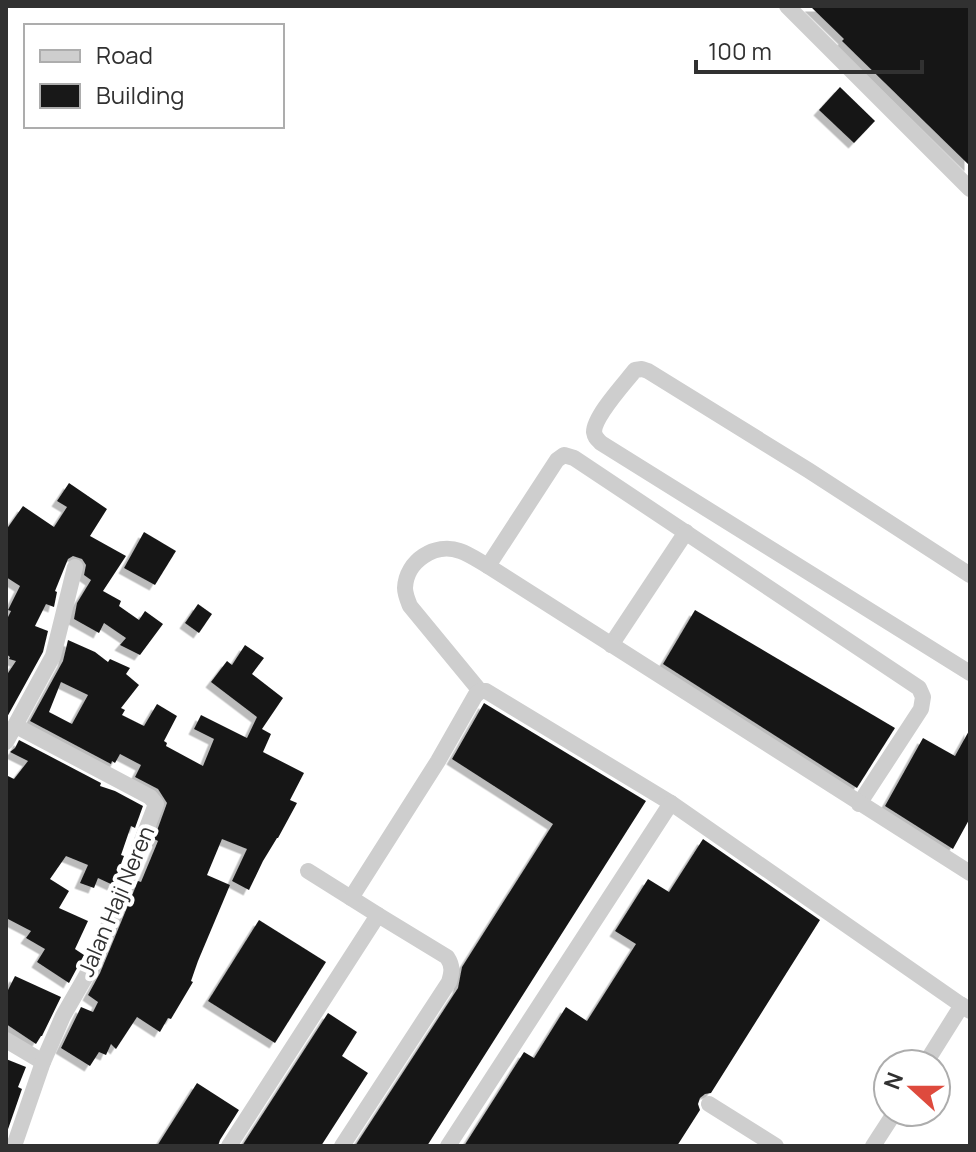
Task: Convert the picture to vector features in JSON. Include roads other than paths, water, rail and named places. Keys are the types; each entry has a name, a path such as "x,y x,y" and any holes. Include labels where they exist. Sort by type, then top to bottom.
{"street":[{"path":"787,6 970,189"},
{"path":"970,575 648,371 635,370 596,424 594,432 601,443 970,673"},
{"path":"488,566 557,460 564,455 574,458 919,688 923,697 921,709 859,804"},
{"path":"611,645 686,532"},
{"path":"937,1048 966,1008 671,803 492,693 480,691 410,606 405,589 409,572 418,560 440,549 458,550 488,566 970,873"},
{"path":"6,742 53,656 75,567"},
{"path":"351,898 480,691"},
{"name":"Jalan Haji Neren","path":"14,1146 43,1062 63,1016 96,955 156,804 150,797 16,726"},
{"path":"448,1146 671,803"},
{"path":"308,871 447,957 451,964 449,982 342,1146"},
{"path":"229,1146 378,915"},
{"path":"6,1040 43,1062"},
{"path":"709,1104 776,1146"},
{"path":"873,1146 885,1128"}]}
